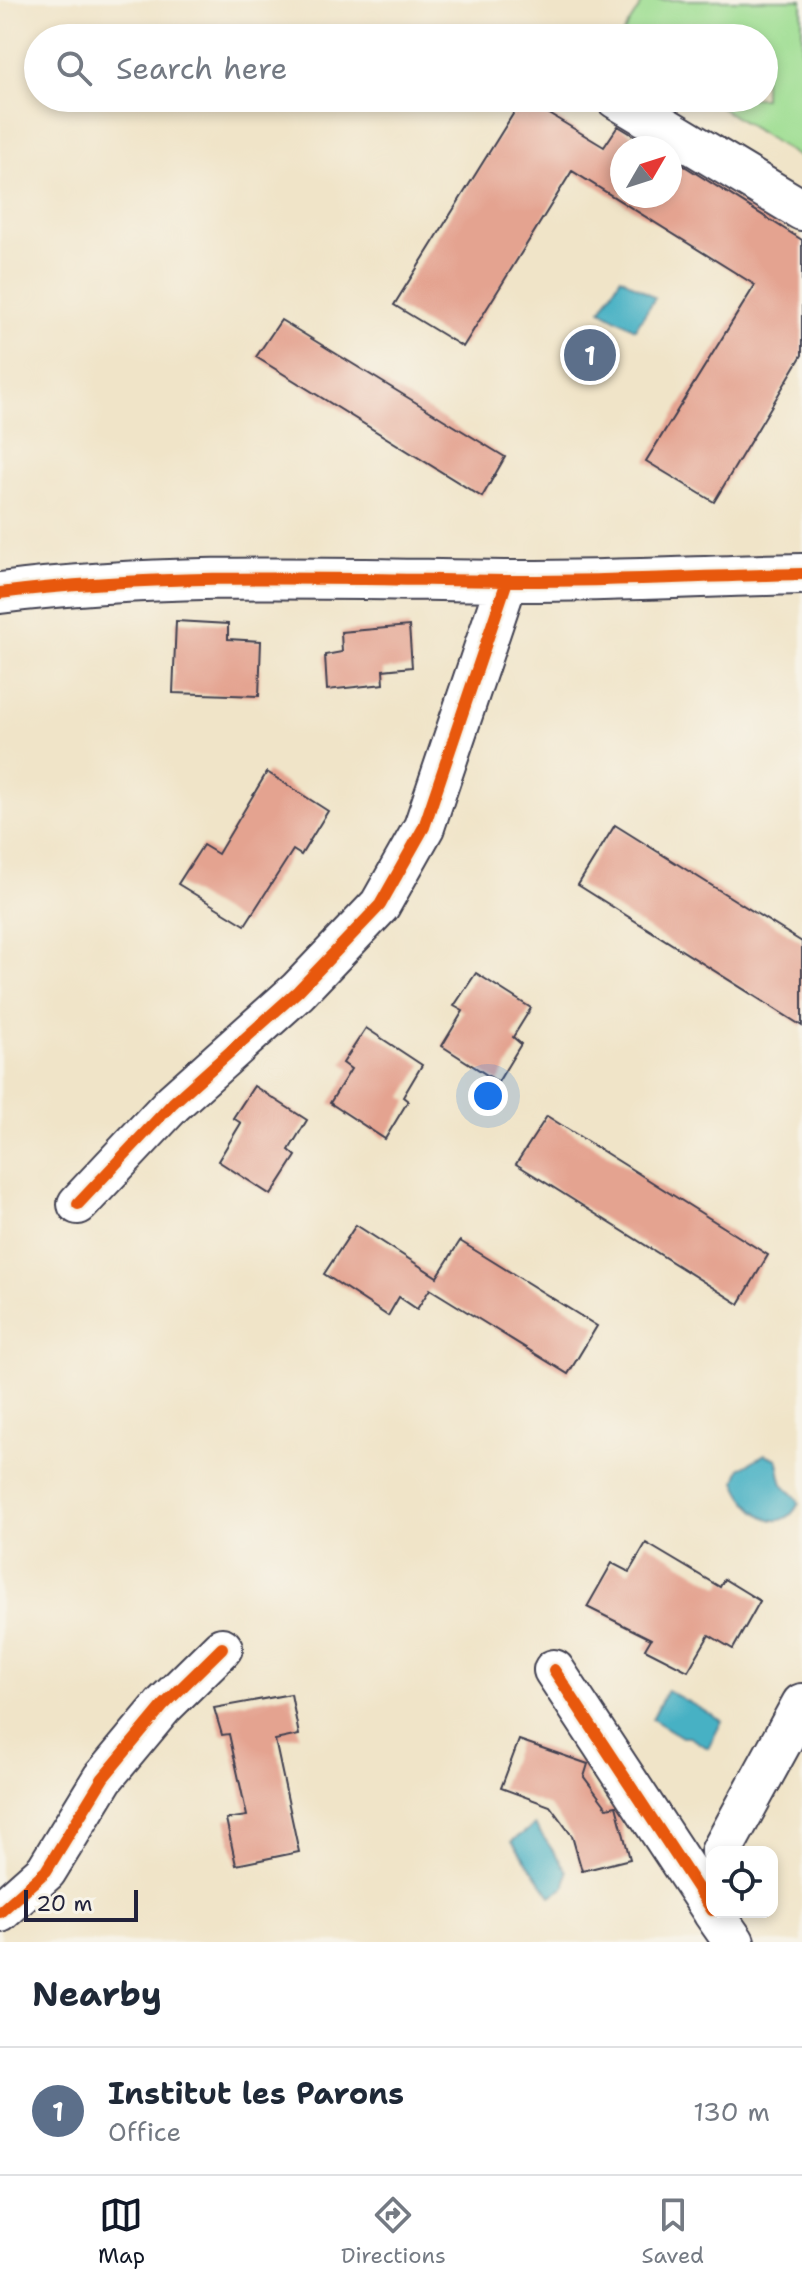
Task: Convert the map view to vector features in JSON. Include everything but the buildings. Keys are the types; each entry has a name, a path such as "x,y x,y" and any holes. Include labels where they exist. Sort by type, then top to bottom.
{"street":[{"path":"639,112 802,210"},
{"path":"0,593 71,584 359,577 507,581 802,574"},
{"path":"78,1204 173,1103 298,991 380,905 424,827 507,581"},
{"path":"0,1912 46,1871 103,1778 163,1706 222,1648"},
{"path":"554,1670 706,1892"},
{"path":"724,1846 802,1704"},
{"path":"721,1918 734,1942"}],"green space":[{"path":"644,0 802,0 802,159 727,112 778,112 778,24 629,24"}],"water":[{"path":"621,277 655,298 635,329 601,310"},
{"path":"765,1454 777,1459 783,1484 799,1503 791,1514 782,1519 773,1520 755,1510 736,1481 741,1468"},
{"path":"667,1690 722,1721 708,1748 652,1719"},
{"path":"535,1825 567,1871 565,1887 551,1896 512,1841"}],"cycle path":[{"path":"0,593 189,579 541,581 802,574"},
{"path":"78,1204 173,1103 298,991 380,905 424,827 507,581"},
{"path":"0,1912 46,1871 103,1778 163,1706 222,1648"},
{"path":"554,1670 706,1901"}],"place":[{"name":"Institut les Parons","path":"590,355"}]}
